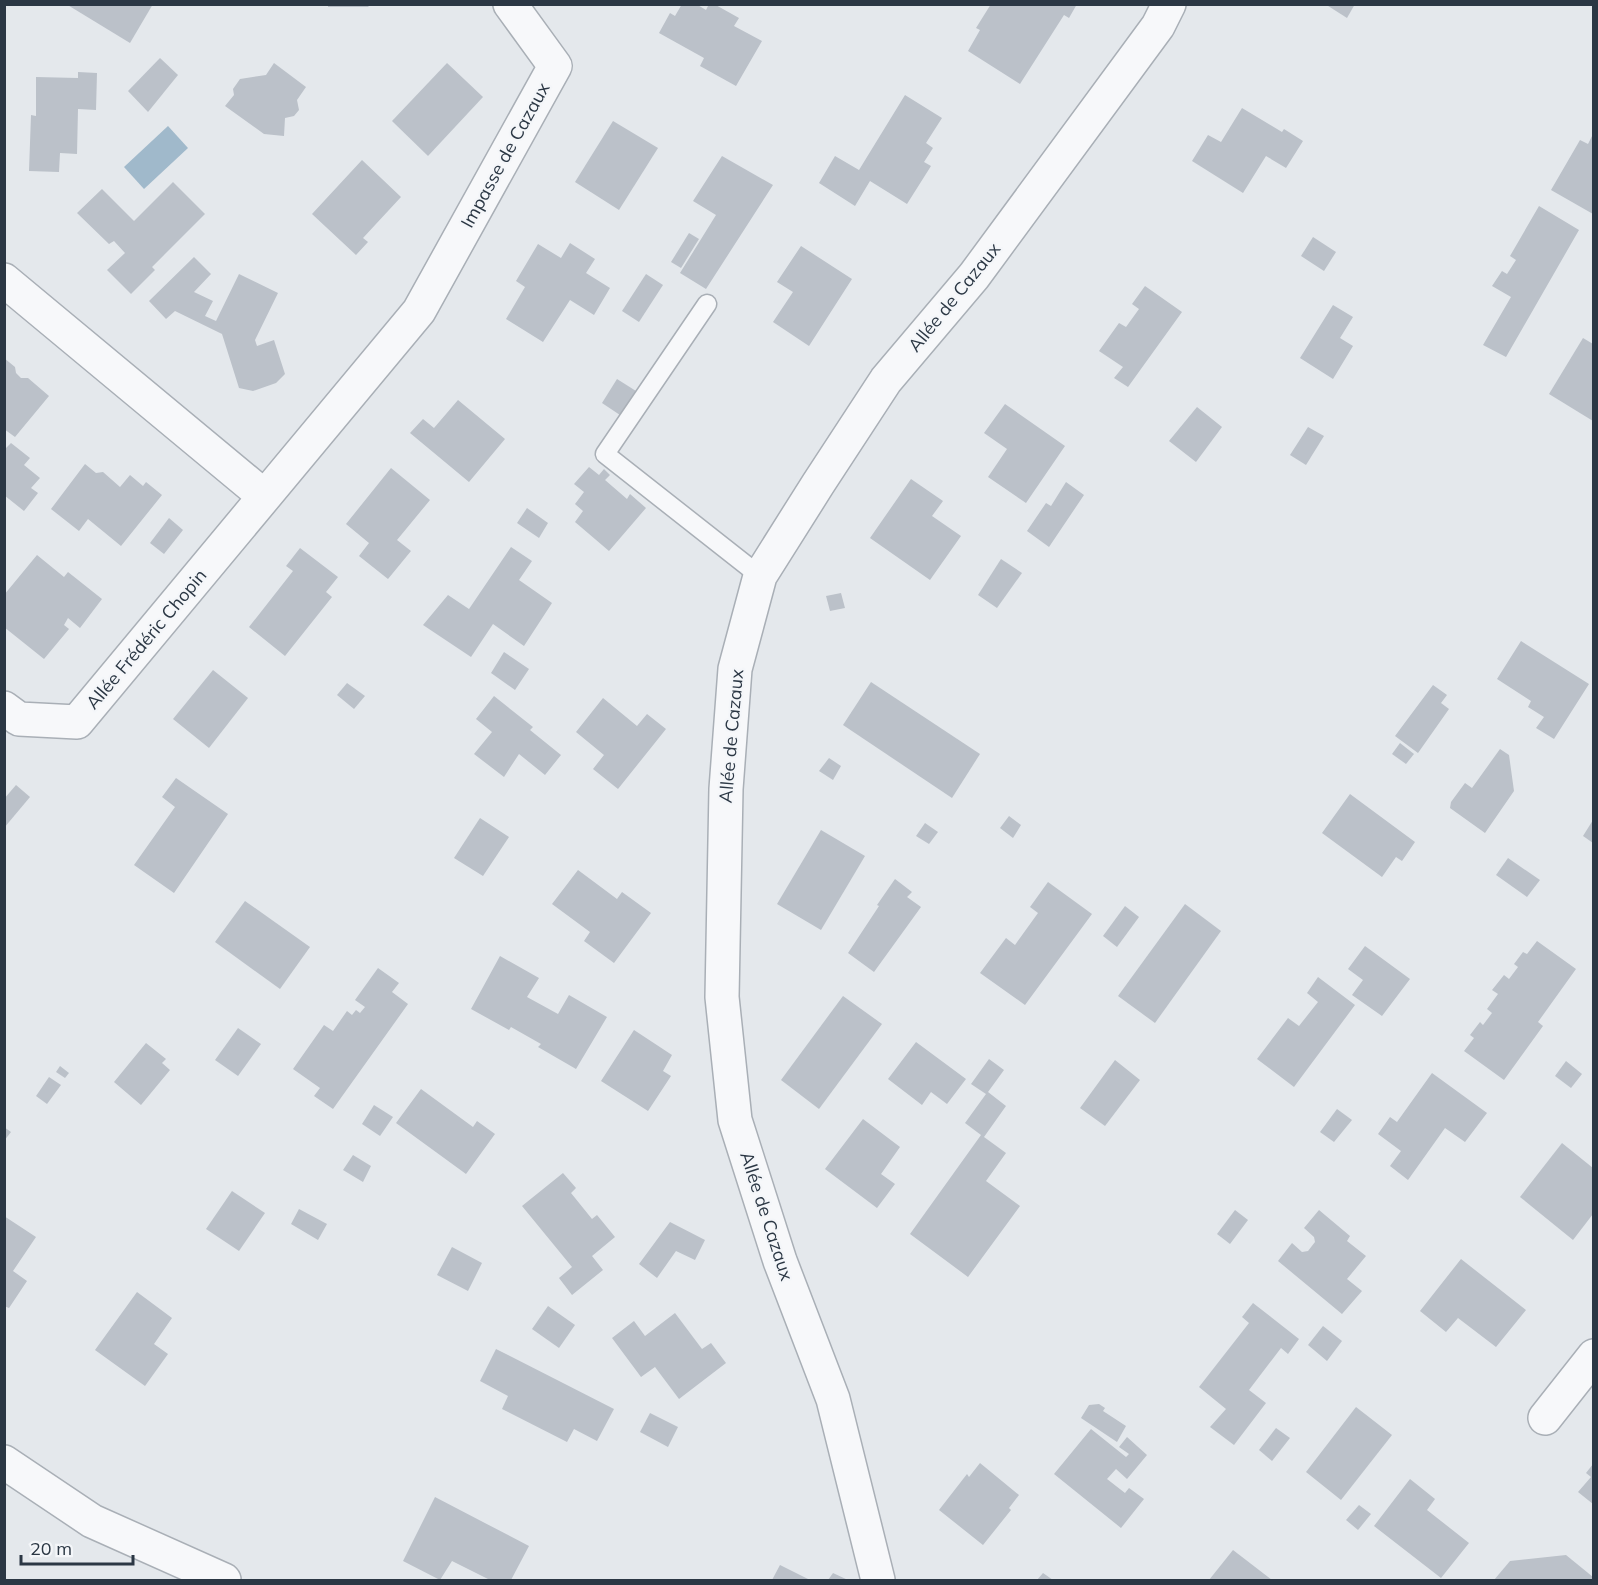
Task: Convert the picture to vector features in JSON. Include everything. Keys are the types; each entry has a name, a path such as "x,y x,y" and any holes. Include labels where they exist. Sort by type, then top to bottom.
{"street":[{"name":"Impasse de Cazaux","path":"419,311 555,66 510,4"},
{"name":"Allée de Cazaux","path":"878,1581 833,1399 780,1261 735,1120 722,997 726,789 735,669 760,576 886,380 974,276 1158,26 1169,4"},
{"path":"4,280 264,496"},
{"name":"Allée Frédéric Chopin","path":"4,708 18,719 77,722 419,311"},
{"path":"1545,1418 1593,1356"},
{"path":"4,1462 92,1521 224,1581"}],"lane":[{"path":"706,304 605,454 760,576"}],"water":[{"path":"168,126 188,148 144,189 124,167"}],"building":[{"path":"66,4 153,4 130,43"},
{"path":"328,4 371,4 368,7 328,7"},
{"path":"682,4 696,4 706,10 709,4 714,4 739,18 734,26 762,41 736,86 700,66 704,58 659,33 670,13 675,16"},
{"path":"991,4 1077,4 1069,18 1064,15 1020,84 968,51 980,30 976,28"},
{"path":"1325,4 1355,4 1347,18"},
{"path":"160,58 178,75 148,112 128,91"},
{"path":"274,63 306,87 297,100 299,110 294,116 285,118 284,136 264,134 225,106 234,95 233,89 240,79 266,75"},
{"path":"447,63 483,97 428,156 392,121"},
{"path":"78,72 97,73 96,110 78,109 77,154 60,153 59,172 29,171 31,115 36,116 36,77 78,78"},
{"path":"905,95 942,118 926,143 933,148 924,162 931,166 907,204 870,181 855,206 819,183 835,156 859,170"},
{"path":"1242,108 1282,132 1284,129 1303,141 1286,168 1266,156 1243,193 1192,161 1208,135 1221,142"},
{"path":"613,121 658,148 619,210 575,182"},
{"path":"1593,134 1593,214 1551,190 1580,140 1588,144"},
{"path":"722,156 773,185 706,289 680,273 716,215 693,201"},
{"path":"362,160 401,197 363,238 368,242 356,255 312,214"},
{"path":"173,182 205,214 152,267 155,270 131,294 107,270 125,253 114,241 109,244 77,213 102,189 134,221"},
{"path":"1539,206 1579,230 1506,357 1483,345 1511,297 1492,286 1502,271 1507,274 1516,260 1510,256"},
{"path":"689,233 699,239 681,268 671,262"},
{"path":"1313,237 1336,252 1324,271 1301,256"},
{"path":"570,243 595,259 586,273 610,288 594,315 570,300 543,342 506,319 525,287 516,281 538,244 561,258"},
{"path":"801,246 852,279 809,346 773,322 793,292 777,282"},
{"path":"194,257 211,274 194,292 213,301 205,316 216,321 239,274 278,293 255,340 257,346 274,340 285,374 276,383 253,391 239,388 222,334 175,311 166,319 149,301"},
{"path":"646,274 663,285 639,322 622,311"},
{"path":"1145,286 1182,312 1128,387 1114,378 1123,367 1099,351 1119,323 1126,327 1139,309 1132,304"},
{"path":"1333,305 1353,317 1340,338 1353,346 1333,379 1300,358"},
{"path":"1583,338 1593,344 1593,421 1549,394"},
{"path":"4,358 15,367 16,373 21,378 28,378 49,396 15,437 4,429"},
{"path":"617,379 636,391 620,415 602,403"},
{"path":"458,400 505,439 469,482 410,433 423,419 434,428"},
{"path":"1005,404 1065,446 1026,503 988,477 1007,449 984,433"},
{"path":"1197,407 1222,427 1196,462 1169,441"},
{"path":"1308,427 1324,436 1306,465 1290,455"},
{"path":"11,443 30,458 24,465 40,478 31,488 38,493 24,511 4,495 4,450"},
{"path":"85,464 96,473 103,472 120,487 130,475 143,486 146,482 162,495 121,546 88,519 79,531 51,509"},
{"path":"589,467 599,475 604,469 610,475 605,480 627,499 630,494 646,508 609,551 575,522 583,511 575,504 584,492 574,484"},
{"path":"391,468 430,500 397,540 411,551 388,579 359,556 369,543 346,524"},
{"path":"911,479 943,501 932,516 961,536 930,580 870,538"},
{"path":"1066,482 1084,495 1049,547 1027,531 1046,503 1051,506"},
{"path":"527,508 548,523 539,538 517,523"},
{"path":"169,518 183,530 164,554 150,543"},
{"path":"511,547 532,561 519,580 552,603 524,646 493,624 471,657 423,625 448,595 469,609"},
{"path":"300,548 338,577 326,592 332,597 285,656 249,627 293,571 286,566"},
{"path":"37,555 64,577 68,572 102,599 80,628 68,618 64,625 69,629 44,659 4,627 4,595"},
{"path":"1001,559 1022,573 997,608 978,595"},
{"path":"841,593 845,608 830,611 826,596"},
{"path":"1521,641 1589,684 1554,739 1536,728 1544,717 1528,707 1531,701 1497,679"},
{"path":"504,652 529,669 515,690 491,673"},
{"path":"213,670 248,698 209,748 173,719"},
{"path":"871,682 980,754 952,798 843,725"},
{"path":"347,683 365,696 354,709 337,695"},
{"path":"1433,685 1447,695 1441,703 1449,709 1418,753 1395,736"},
{"path":"494,696 533,727 530,730 561,755 545,775 519,754 504,777 474,754 492,732 476,719"},
{"path":"603,698 637,726 647,714 666,729 618,789 593,769 604,755 576,732"},
{"path":"1400,743 1414,754 1406,764 1392,754"},
{"path":"1500,749 1509,755 1514,791 1485,833 1450,808 1451,802 1465,783 1472,788"},
{"path":"829,758 841,766 833,780 819,771"},
{"path":"176,778 228,814 174,893 134,865 175,807 162,797"},
{"path":"16,785 30,797 4,828 4,799"},
{"path":"1350,794 1415,842 1402,861 1396,857 1382,877 1322,833"},
{"path":"1009,816 1021,825 1013,838 1000,828"},
{"path":"480,818 509,837 483,876 454,858"},
{"path":"1593,820 1593,843 1583,836"},
{"path":"925,823 938,832 929,844 916,836"},
{"path":"821,830 865,856 821,930 777,904"},
{"path":"1508,858 1540,880 1527,897 1496,875"},
{"path":"578,870 617,899 622,892 651,913 614,963 584,941 590,932 552,904"},
{"path":"895,879 912,892 907,897 921,907 874,972 848,953"},
{"path":"1048,882 1092,914 1025,1005 980,973 1006,938 1015,945 1038,913 1030,907"},
{"path":"245,901 310,947 280,989 215,942"},
{"path":"1185,904 1221,931 1155,1023 1118,996"},
{"path":"1125,906 1139,917 1117,947 1103,936"},
{"path":"1537,941 1576,969 1538,1022 1543,1026 1504,1080 1464,1051 1474,1038 1470,1035 1480,1022 1483,1025 1492,1013 1487,1009 1498,994 1492,990 1504,975 1509,979 1518,967 1514,964 1523,952 1527,954"},
{"path":"1365,946 1410,979 1382,1016 1352,995 1363,980 1348,969"},
{"path":"500,956 539,978 527,997 558,1014 569,995 607,1017 576,1069 538,1047 541,1044 471,1009"},
{"path":"378,968 399,983 392,992 408,1004 333,1109 314,1096 320,1088 293,1069 324,1025 333,1031 347,1011 352,1015 356,1010 360,1013 365,1007 355,1000"},
{"path":"1318,977 1355,1005 1294,1087 1257,1059 1288,1018 1299,1026 1318,1002 1307,993"},
{"path":"843,996 882,1024 819,1109 781,1080"},
{"path":"238,1028 261,1044 238,1076 215,1060"},
{"path":"634,1030 672,1055 663,1071 671,1076 648,1111 601,1081"},
{"path":"916,1042 966,1079 947,1104 931,1092 922,1105 888,1079"},
{"path":"146,1043 166,1059 162,1063 170,1070 141,1105 114,1082"},
{"path":"989,1059 1004,1070 988,1092 1006,1106 984,1137 1006,1153 986,1181 1020,1206 968,1277 910,1234 981,1135 965,1123 986,1094 971,1084"},
{"path":"1115,1060 1140,1080 1105,1126 1080,1108"},
{"path":"1566,1061 1582,1074 1571,1088 1555,1076"},
{"path":"60,1066 69,1073 65,1078 56,1072"},
{"path":"1432,1073 1487,1113 1465,1142 1445,1128 1408,1180 1390,1166 1401,1151 1378,1134 1390,1117 1397,1122"},
{"path":"49,1077 61,1085 47,1104 36,1096"},
{"path":"421,1089 473,1127 477,1121 495,1134 466,1174 396,1123"},
{"path":"374,1105 393,1117 380,1136 362,1124"},
{"path":"1337,1109 1352,1120 1334,1142 1320,1132"},
{"path":"863,1119 900,1147 881,1174 895,1184 877,1208 825,1169"},
{"path":"4,1127 11,1132 4,1141"},
{"path":"1562,1143 1593,1168 1593,1214 1573,1240 1520,1197"},
{"path":"353,1155 371,1166 363,1182 343,1170"},
{"path":"563,1173 576,1188 571,1193 592,1219 597,1215 615,1237 592,1256 603,1270 572,1295 559,1278 572,1267 522,1206"},
{"path":"232,1191 265,1213 239,1251 206,1229"},
{"path":"299,1209 327,1224 318,1240 291,1224"},
{"path":"1235,1210 1248,1220 1230,1244 1217,1234"},
{"path":"1319,1210 1350,1236 1347,1241 1366,1256 1347,1279 1362,1291 1342,1314 1278,1261 1292,1243 1302,1252 1308,1251 1315,1242 1314,1237 1304,1228"},
{"path":"4,1216 36,1237 13,1271 27,1281 9,1308 4,1306"},
{"path":"670,1222 705,1240 695,1260 676,1251 657,1278 639,1264"},
{"path":"452,1247 482,1263 468,1291 437,1275"},
{"path":"1461,1259 1526,1310 1496,1347 1458,1318 1446,1332 1420,1311"},
{"path":"137,1292 172,1318 154,1344 168,1354 145,1386 95,1350"},
{"path":"1253,1303 1299,1339 1288,1354 1281,1348 1249,1390 1266,1403 1234,1445 1210,1427 1226,1409 1199,1387 1249,1323 1242,1317"},
{"path":"548,1306 575,1325 559,1348 532,1329"},
{"path":"675,1313 702,1349 711,1343 726,1363 679,1399 655,1367 641,1377 612,1338 634,1321 645,1336"},
{"path":"1323,1326 1342,1341 1327,1361 1308,1345"},
{"path":"496,1349 614,1409 597,1441 574,1429 567,1442 502,1409 508,1396 480,1381"},
{"path":"1099,1404 1105,1408 1103,1411 1126,1426 1117,1442 1081,1418 1089,1405"},
{"path":"1356,1407 1392,1435 1341,1500 1306,1472"},
{"path":"650,1413 678,1427 668,1447 640,1432"},
{"path":"1276,1428 1290,1438 1272,1461 1259,1450"},
{"path":"1091,1429 1126,1457 1129,1454 1119,1447 1127,1437 1147,1455 1127,1479 1116,1469 1107,1479 1125,1493 1129,1488 1144,1499 1121,1528 1054,1474"},
{"path":"980,1463 1019,1495 1009,1508 1011,1510 983,1545 939,1510 967,1474 969,1477"},
{"path":"1593,1464 1593,1504 1578,1492 1591,1477 1586,1473"},
{"path":"1410,1479 1435,1499 1427,1510 1469,1543 1441,1578 1374,1526"},
{"path":"435,1497 529,1546 511,1580 490,1580 452,1561 440,1580 403,1561"},
{"path":"1359,1505 1371,1514 1358,1530 1346,1520"},
{"path":"1233,1550 1272,1580 1209,1580"},
{"path":"1566,1555 1593,1577 1593,1580 1494,1580 1510,1561"},
{"path":"780,1565 810,1580 772,1580"},
{"path":"833,1573 848,1580 828,1580"},
{"path":"1043,1573 1053,1580 1037,1580"}]}
